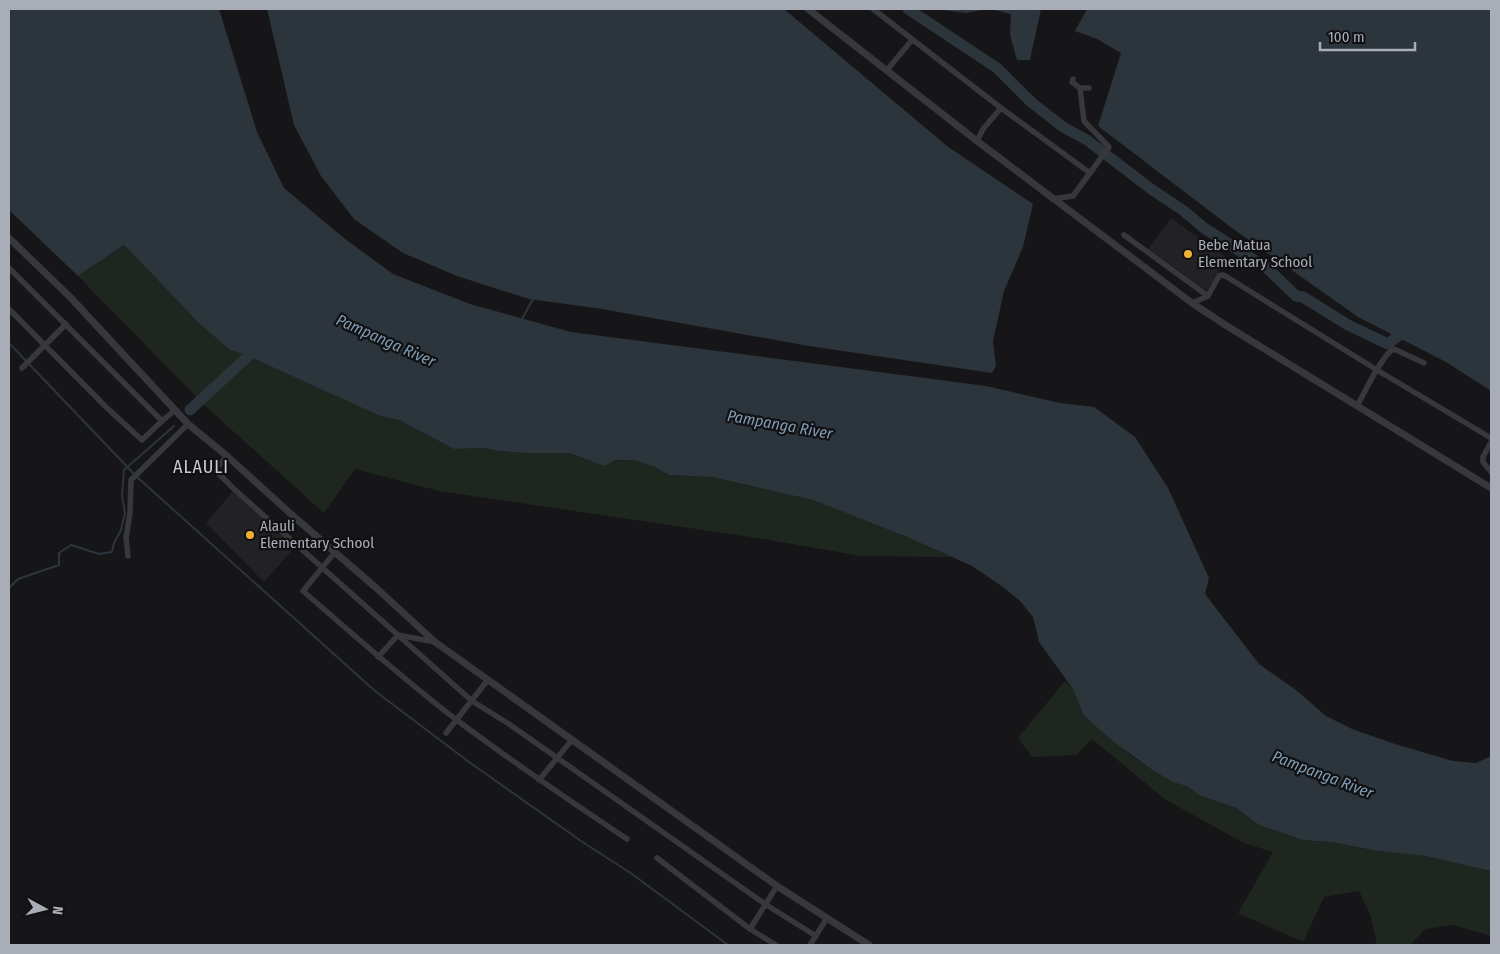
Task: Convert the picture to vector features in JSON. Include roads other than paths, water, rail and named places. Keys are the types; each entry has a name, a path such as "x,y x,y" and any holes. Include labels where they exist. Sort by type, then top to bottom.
{"street":[{"path":"808,9 1052,199 1192,302 1491,488"},
{"path":"873,9 1001,108 1090,172"},
{"path":"887,70 912,40"},
{"path":"1073,79 1072,82 1080,88 1089,88"},
{"path":"1052,199 1073,196 1109,147 1084,121 1080,88"},
{"path":"977,141 983,129 1001,108"},
{"path":"1124,235 1208,296"},
{"path":"9,239 70,297 188,424 227,456 435,642 776,886 870,945"},
{"path":"9,268 162,421"},
{"path":"1192,302 1208,296 1219,276 1227,277 1376,370 1491,438"},
{"path":"9,309 106,407 142,440 174,410"},
{"path":"23,368 66,324"},
{"path":"1357,406 1376,370 1389,351 1394,349 1424,363"},
{"path":"128,556 126,538 130,513 131,480 188,424"},
{"path":"1491,442 1483,457 1483,462 1491,472"},
{"path":"227,456 214,470 472,701 509,724 765,904 816,936"},
{"path":"335,552 304,591 378,657 457,720 539,780 627,839"},
{"path":"398,635 435,642"},
{"path":"378,657 398,635"},
{"path":"446,734 487,681"},
{"path":"539,780 572,741"},
{"path":"658,858 750,929 776,945"},
{"path":"750,929 776,886"},
{"path":"810,945 827,918"}],"water":[{"name":"Pampanga River","path":"9,9 219,9 257,132 284,188 345,239 393,274 470,304 571,332 986,386 1060,403 1094,407 1135,437 1168,488 1209,578 1205,594 1259,664 1296,690 1326,716 1352,729 1453,761 1476,763 1491,756 1491,871 1425,856 1378,851 1331,842 1303,840 1259,825 1236,808 1201,796 1186,786 1173,782 1152,770 1114,742 1084,716 1073,689 1039,642 1033,617 1020,601 972,566 907,537 813,500 712,477 669,475 653,466 635,460 615,460 605,466 569,453 524,453 483,448 454,449 399,420 380,416 246,355 230,350 199,323 124,245 78,276 9,210"},
{"path":"267,9 784,9 947,146 1033,204 1023,247 1004,291 993,341 996,366 992,373 809,346 602,309 529,299 457,276 403,253 354,219 321,176 294,125"},
{"path":"934,9 987,9 966,13"},
{"path":"990,9 1041,9 1030,60 1017,60 1010,35 1011,14"},
{"path":"1087,9 1491,9 1491,391 1446,362 1358,317 1232,228 1098,126 1121,53 1097,39 1075,31"}],"waterway":[{"path":"908,9 997,68 1031,102 1063,127 1087,140 1151,189 1184,211 1204,228 1268,269 1296,296 1303,297 1348,325 1388,344 1407,329"},
{"path":"522,319 533,299"},
{"path":"9,343 134,474"},
{"path":"190,410 258,347"},
{"path":"9,588 18,579 59,565 59,553 71,545 99,554 112,552 114,543 121,530 125,513 122,496 124,470 174,426"},
{"path":"137,477 375,691 469,762 581,841 632,874 728,945"}],"place":[{"name":"Bebe Matua Elementary School","path":"1188,254"},
{"name":"Alauli Elementary School","path":"250,535"}],"district":[{"name":"ALAULI","path":"201,467"}]}
